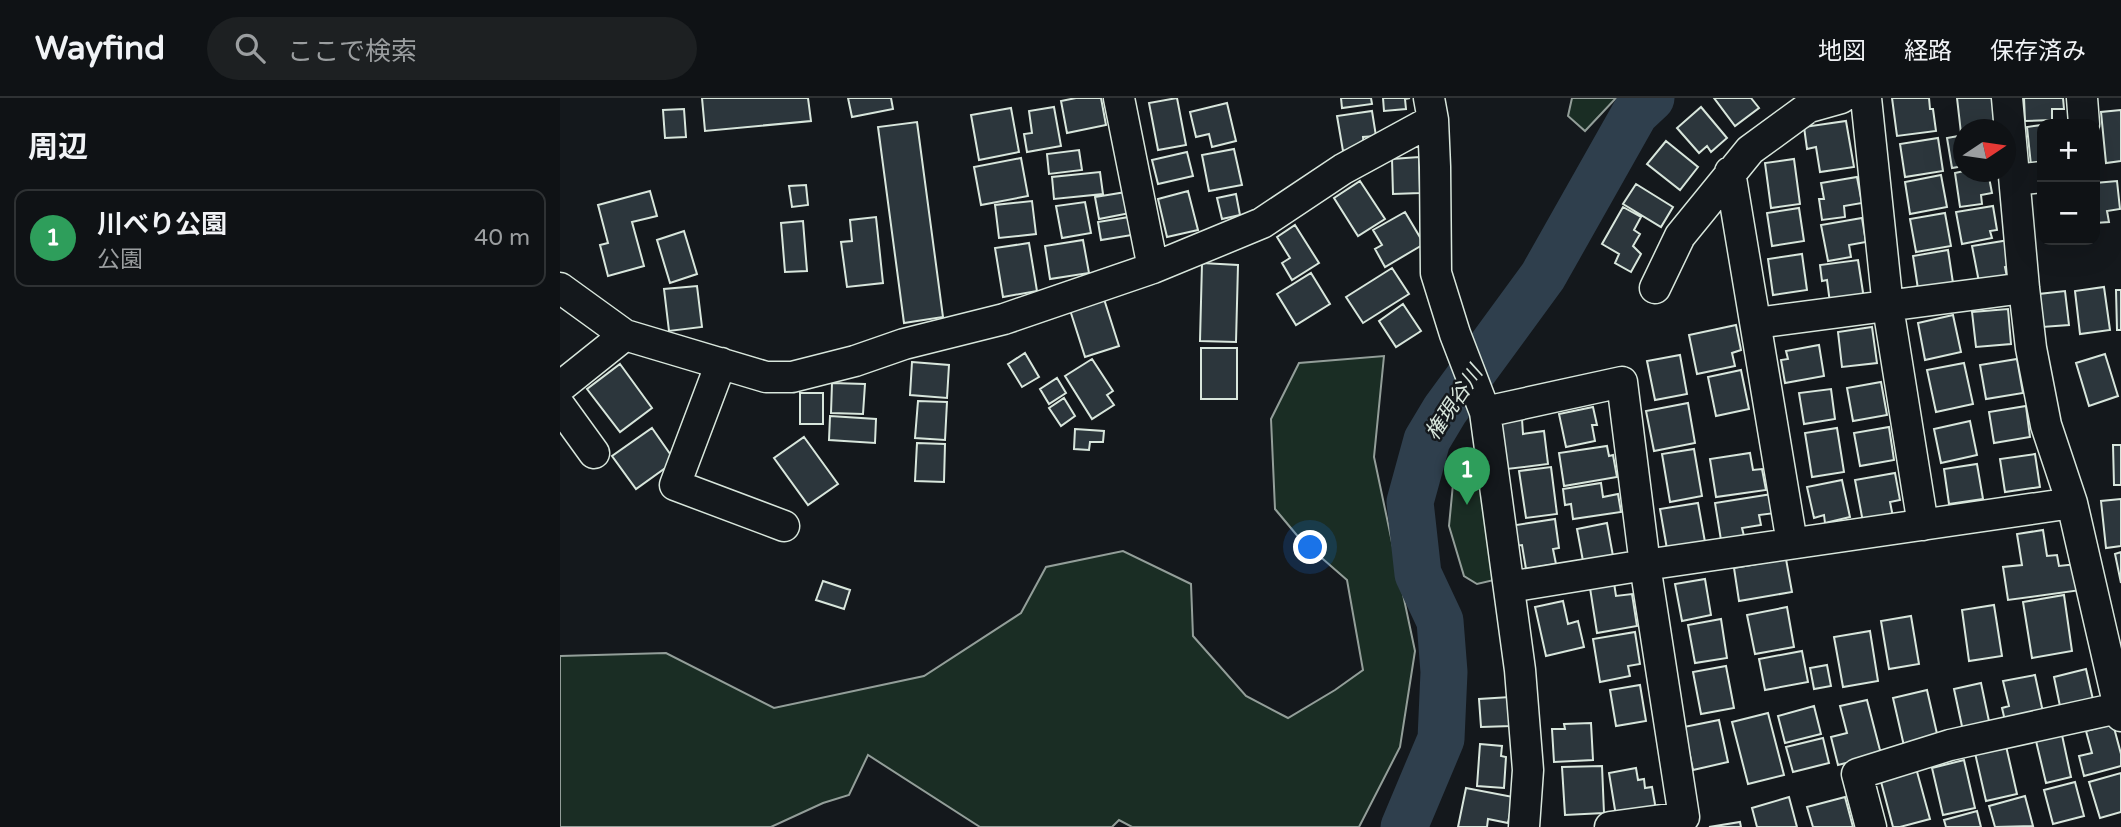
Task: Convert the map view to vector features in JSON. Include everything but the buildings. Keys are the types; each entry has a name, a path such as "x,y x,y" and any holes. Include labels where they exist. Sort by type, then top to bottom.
{"street":[{"path":"1118,98 1153,268"},
{"path":"1655,288 1679,236 1750,150 1809,107 1841,98"},
{"path":"1866,98 1888,307 1923,524"},
{"path":"1871,827 1857,774 1950,746 2120,712 2072,503 2046,425 2031,348 2024,288 2029,178 2007,98"},
{"path":"2082,98 2084,119"},
{"path":"560,288 625,335 766,377 792,377 1004,318 1153,268 1262,223 1431,109"},
{"path":"1431,109 1437,273 1455,334 1481,403 1520,670 1532,826"},
{"path":"1730,172 1792,543"},
{"path":"1756,323 2024,288"},
{"path":"560,387 625,335"},
{"path":"722,363 675,485 784,526"},
{"path":"1481,403 1622,382 1645,565 1684,817 1610,827"},
{"path":"560,406 594,453"},
{"path":"1509,587 2072,503"}],"green space":[{"path":"1572,98 1616,98 1585,131 1568,116"},
{"path":"1384,356 1374,457 1415,651 1400,747 1359,827 1132,827 1119,820 1112,827 980,827 868,755 849,795 823,803 771,827 560,827 560,656 666,653 774,708 924,676 1021,613 1046,567 1123,551 1191,584 1193,636 1246,696 1288,718 1363,670 1347,580 1300,539 1275,509 1271,419 1299,363"},
{"path":"1476,453 1494,580 1477,584 1464,576 1449,526 1453,484 1465,456"}],"waterway":[{"name":"権現谷川","path":"1404,827 1441,739 1444,672 1440,621 1418,574 1410,502 1427,440 1445,410 1543,276 1635,113 1651,98"}],"place":[{"name":"川べり公園","path":"1467,505"}]}
